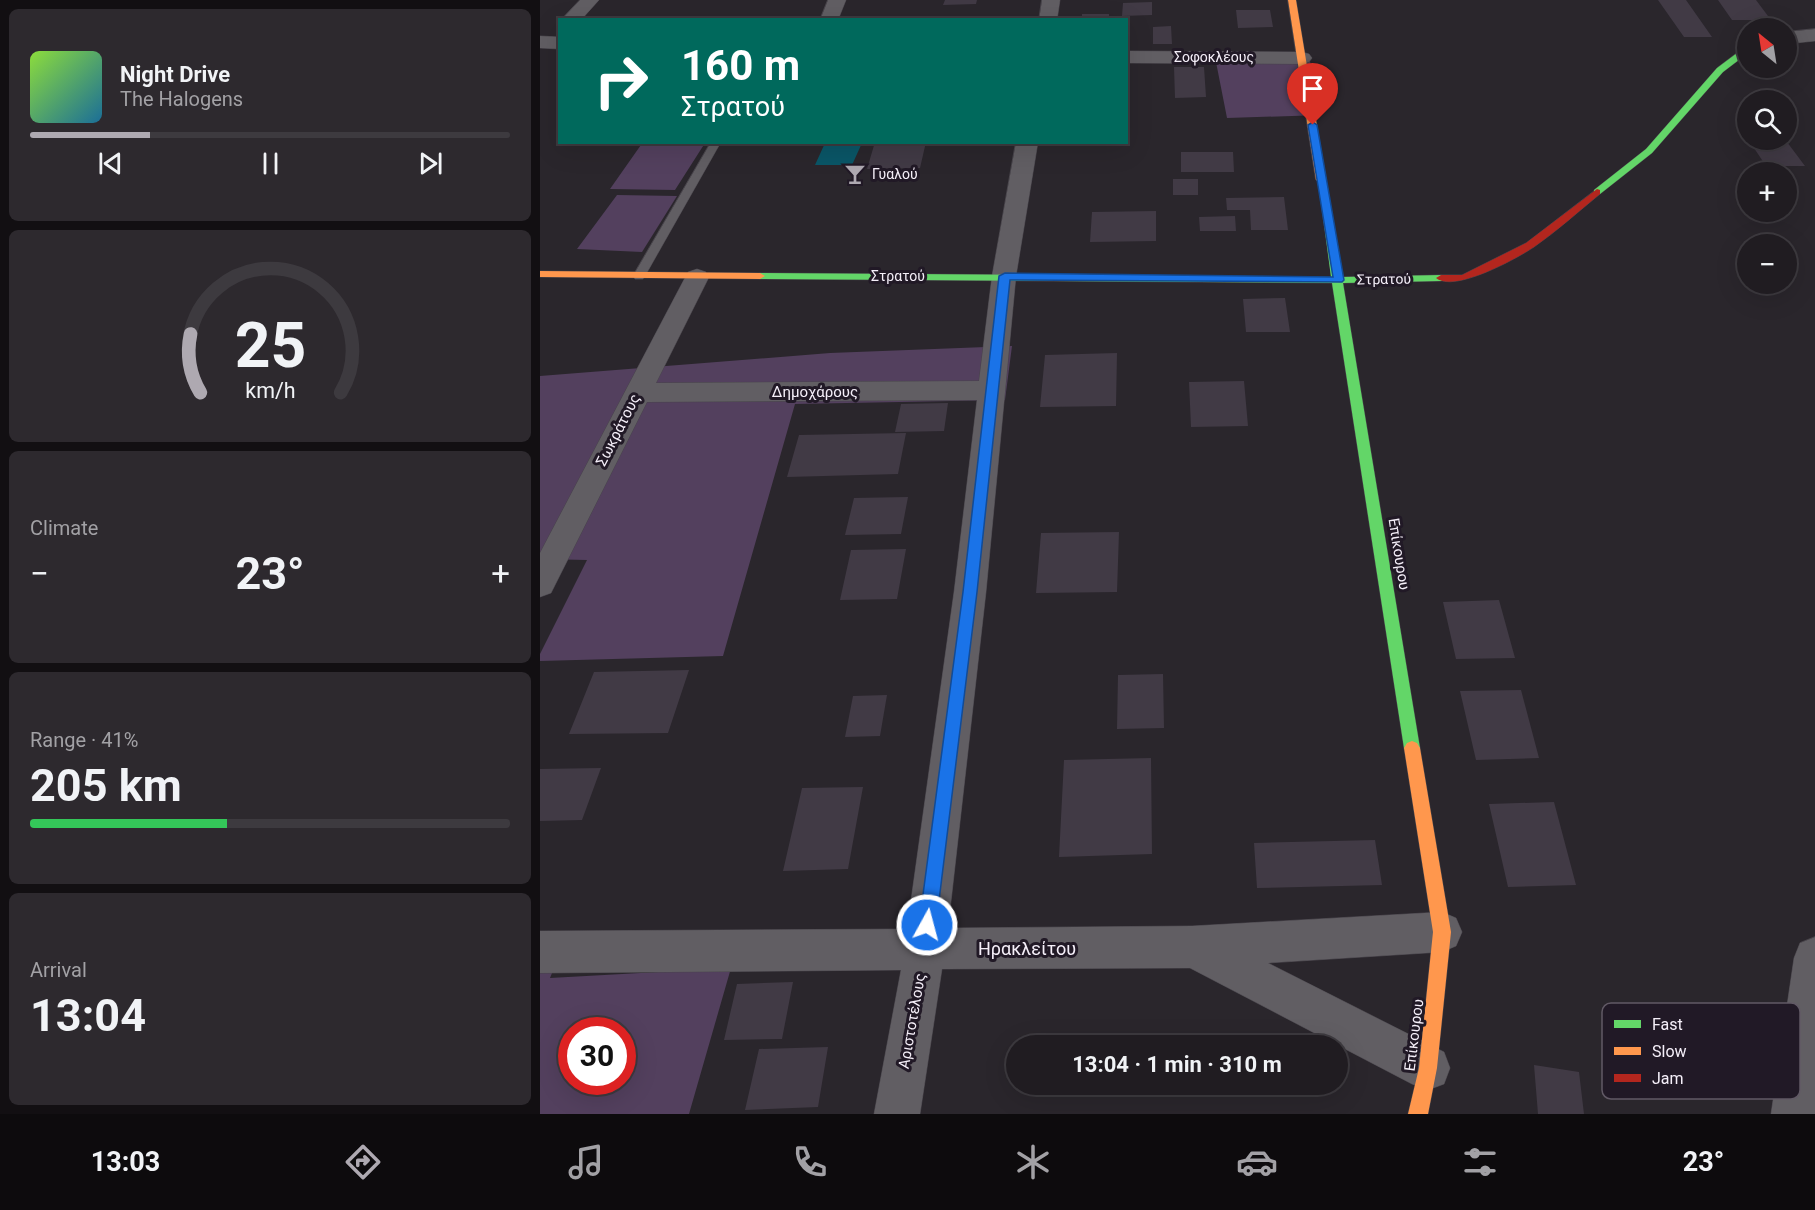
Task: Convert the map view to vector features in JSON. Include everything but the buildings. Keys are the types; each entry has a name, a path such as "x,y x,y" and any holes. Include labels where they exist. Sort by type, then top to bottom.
{"street":[{"path":"572,18 590,0"},
{"path":"830,18 837,0"},
{"path":"1048,18 1051,0"},
{"name":"Επίκουρου","path":"1292,0 1339,280 1442,932 1428,1068 1418,1114"},
{"path":"1797,37 1815,35"},
{"name":"Σοφοκλέους","path":"1128,57 1302,58"},
{"name":"Στρατού","path":"540,274 697,277 1005,276 1339,280 1464,278 1530,245 1649,151 1720,69 1737,57"},
{"name":"Αριστοτέλους","path":"897,1114 924,949 970,592 1005,276 1027,144"},
{"name":"Σωκράτους","path":"540,584 697,277"},
{"name":"Δημοχάρους","path":"637,393 992,390"},
{"name":"Ηρακλείτου","path":"540,952 1192,946 1442,932"},
{"path":"1192,946 1428,1068"},
{"path":"1800,1069 1815,958"},
{"path":"1794,1114 1796,1099"}],"lane":[{"path":"639,276 715,144"}],"shaded area":[{"path":"1310,61 1322,115 1227,118 1216,62"},
{"path":"642,144 704,144 675,190 610,189"},
{"path":"617,195 677,196 642,252 577,249"},
{"path":"1012,346 1005,400 795,404 723,656 540,661 540,654 587,560 540,559 540,376 830,353"},
{"path":"569,931 550,978 731,968 689,1114 540,1114 540,933"}],"water":[{"path":"824,144 862,144 852,165 815,165"}],"traffic: fast":[{"path":"1597,192 1649,151 1720,70 1737,57"},
{"path":"1321,180 1412,748"},
{"path":"760,276 1339,280 1441,278"}],"traffic: slow":[{"path":"1292,0 1321,180"},
{"path":"540,274 760,276"},
{"path":"1412,748 1442,932 1428,1068 1418,1114"}],"traffic: jam":[{"path":"1441,278 1464,278 1530,245 1597,192"}],"place":[{"name":"Γυαλού","path":"855,174"}],"route":[{"path":"927,925 970,592 1005,276 1339,280 1313,125"}]}
